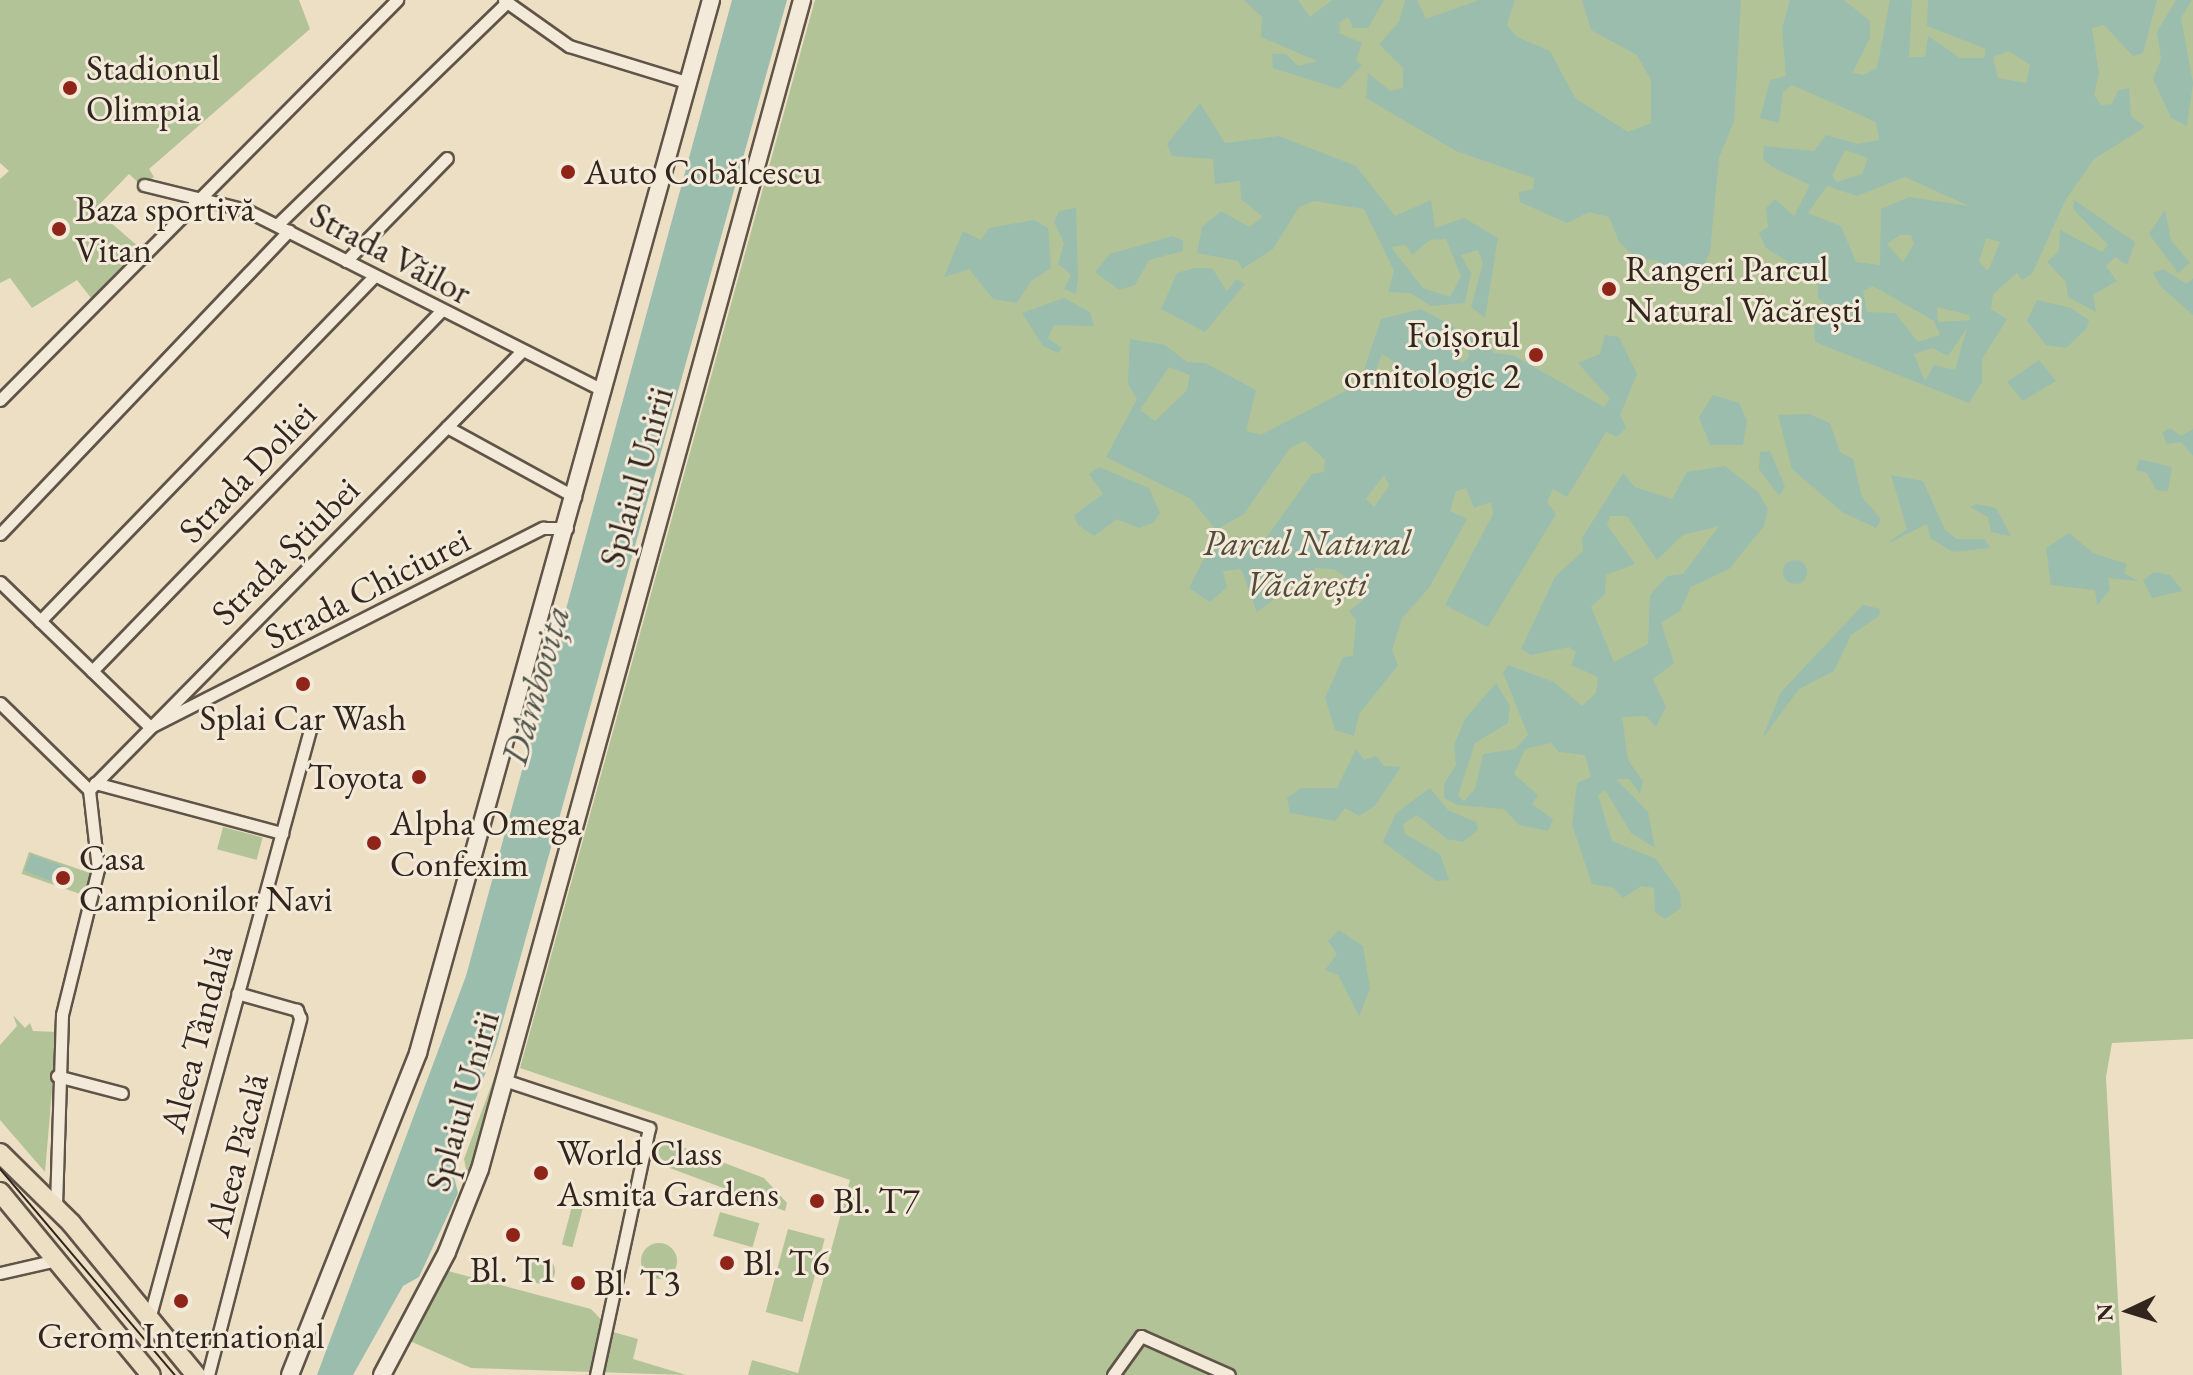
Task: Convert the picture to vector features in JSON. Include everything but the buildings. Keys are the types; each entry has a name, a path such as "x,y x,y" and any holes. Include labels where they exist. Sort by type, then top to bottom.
{"main road":[{"name":"Splaiul Unirii","path":"382,1375 458,1227 504,1080 802,0"},
{"name":"Splaiul Unirii","path":"290,1375 418,1053 567,528 689,83 707,1"},
{"path":"1,1154 32,1183 52,1223 184,1375"},
{"path":"1,1154 163,1375"},
{"path":"2,1195 52,1223 148,1319 196,1375"},
{"path":"2,1195 52,1261 151,1375"}],"street":[{"path":"0,400 397,0"},
{"path":"0,534 283,227 506,1 569,46 689,83"},
{"path":"346,261 447,158"},
{"name":"Strada Văilor","path":"144,185 199,197 283,227 521,352 604,391"},
{"path":"40,621 374,276"},
{"name":"Strada Doliei","path":"92,671 441,311"},
{"name":"Strada Știubei","path":"92,786 521,352"},
{"path":"447,427 575,497"},
{"name":"Strada Chiciurei","path":"150,727 543,528 567,528"},
{"path":"0,582 150,727"},
{"path":"0,703 92,786 282,833"},
{"name":"Aleea Tândală","path":"148,1319 311,726"},
{"path":"52,1223 57,1076 64,1003 97,879 92,786"},
{"name":"Aleea Păcală","path":"208,1375 300,1018 297,1010 237,993"},
{"path":"57,1076 122,1093"},
{"path":"504,1080 649,1128 596,1375"},
{"path":"32,1183 54,1176"},
{"path":"0,1273 52,1261"},
{"path":"1113,1375 1141,1336 1229,1375"}],"green space":[{"path":"0,0 299,0 310,29 149,169 154,177 142,186 129,174 95,209 140,248 91,298 77,280 32,308 10,278 0,283 0,179 9,171 0,163"},
{"name":"Parcul Natural Văcărești","path":"815,0 2193,0 2193,1039 2112,1043 2106,1077 2122,1375 748,1375 752,1360 798,1373 850,1180 520,1068"},
{"path":"223,827 263,838 257,860 217,849"},
{"name":"Casa Campionilor Navi","path":"29,852 94,874 87,896 22,874"},
{"path":"13,1015 25,1028 30,1023 33,1031 57,1032 45,1172 0,1120 0,1045 17,1026"},
{"path":"503,1054 510,1056 471,1196 464,1159"},
{"path":"664,1140 764,1178 787,1203 785,1211 659,1164 654,1153"},
{"path":"574,1199 585,1202 572,1247 562,1244"},
{"path":"720,1212 759,1223 753,1247 713,1236"},
{"path":"788,1229 825,1239 802,1322 766,1312"},
{"path":"659,1243 672,1248 677,1261 672,1274 659,1279 646,1274 641,1261 646,1248"},
{"path":"542,1258 551,1262 555,1271 551,1280 542,1284 533,1280 529,1271 533,1262"},
{"path":"448,1271 591,1309 613,1332 638,1339 633,1359 686,1375 471,1368 410,1341"}],"shaded area":[{"path":"732,0 787,0 496,1045 451,1164 458,1193 419,1277 403,1286 353,1375 317,1375 466,976"},
{"path":"1244,0 1298,0 1310,17 1332,0 1384,0 1368,28 1353,28 1348,17 1340,22 1339,33 1362,43 1356,60 1362,65 1339,89 1273,68 1272,54 1286,54 1298,66 1317,61 1261,37 1262,17"},
{"path":"1405,0 1417,0 1426,19 1479,0 1515,0 1507,25 1517,37 1550,51 1575,98 1628,132 1651,123 1651,80 1637,55 1591,30 1582,0 1741,0 1734,121 1719,158 1710,252 1700,275 1669,274 1658,261 1635,257 1619,242 1609,217 1589,212 1567,223 1520,202 1519,192 1533,189 1534,178 1456,151 1366,98 1368,73 1390,91 1403,88 1403,68 1379,44 1399,22"},
{"path":"1790,0 1844,0 1870,21 1870,38 1852,73 1863,75 1877,68 1890,0 1912,0 1909,57 1925,57 1928,36 1960,58 1984,58 1986,49 1927,26 1928,0 2157,0 2143,53 2133,56 2104,25 2092,28 2099,73 2094,95 2101,105 2112,104 2118,90 2129,88 2131,116 2145,127 2094,159 2065,201 2032,274 2022,280 2017,273 1993,294 1991,309 2007,319 1982,359 1982,382 1969,403 1815,342 1814,326 1828,306 1818,298 1818,281 1766,248 1759,233 1768,227 1766,208 1775,199 1794,216 1810,185 1774,168 1763,159 1764,146 1814,151 1826,135 1858,144 1879,140 1876,122 1792,85 1783,92 1779,123 1760,118 1770,80 1786,76 1782,28","holes":["2009,51 2030,65 2026,83 1998,78 1993,57","1845,150 1868,158 1862,174 1837,182 1832,176","1905,177 1969,206 1909,197 1881,209 1880,265 1856,262 1841,226 1808,213 1827,186 1857,196","1900,235 1911,235 1914,244 1903,262 1887,244","1986,238 2000,242 1988,271 1979,262","1873,286 1934,321 1940,335 1918,342 1895,313 1867,312 1863,291","1937,307 1969,315 1970,320 1938,322","1967,328 1955,370 1934,365 1925,381 1914,354 1932,348 1948,356"]},
{"path":"2176,0 2192,0 2181,18 2193,83 2187,126 2171,118 2153,79 2161,59 2157,32"},
{"path":"1200,103 1225,143 1279,136 1356,166 1395,216 1431,200 1435,228 1464,218 1498,238 1485,318 1471,307 1483,263 1478,250 1461,255 1471,273 1465,303 1431,306 1410,293 1388,292 1394,271 1364,209 1314,201 1299,207 1273,249 1242,269 1238,261 1197,253 1202,227 1221,211 1249,227 1263,217 1241,199 1240,181 1215,184 1213,159 1172,156 1167,144","holes":["1446,239 1461,276 1450,297 1423,288 1391,247 1406,245 1412,255 1430,240"]},
{"path":"2074,200 2135,242 2127,265 2115,257 2106,266 2117,281 2093,295 2096,312 2068,297 2066,282 2047,262 2059,251 2060,230 2102,252 2108,245 2073,209"},
{"path":"1076,208 1076,294 1064,289 1071,275 1058,264 1064,243 1054,222 1059,211"},
{"path":"2165,210 2171,240 2190,263 2178,273 2149,234"},
{"path":"1034,220 1048,228 1051,268 1031,281 1017,303 993,299 969,269 944,277 963,231 981,240 989,228"},
{"path":"1173,236 1183,241 1183,251 1149,260 1135,285 1119,290 1095,272 1110,254"},
{"path":"1194,268 1212,268 1227,291 1236,279 1245,284 1205,332 1161,309 1177,273"},
{"path":"2163,269 2187,284 2193,278 2193,315 2161,287 2153,273"},
{"path":"1064,298 1090,312 1094,326 1054,325 1048,338 1062,348 1058,353 1043,346 1022,313"},
{"path":"2037,300 2071,308 2089,320 2087,328 2066,348 2046,345 2027,321"},
{"path":"1421,309 1455,327 1447,342 1462,363 1469,357 1467,335 1478,335 1494,353 1513,355 1604,407 1610,399 1578,363 1600,354 1605,335 1619,337 1637,374 1620,415 1626,428 1617,437 1606,432 1567,497 1553,489 1547,502 1556,514 1488,627 1445,605 1493,514 1491,502 1474,508 1466,488 1456,491 1450,511 1467,519 1429,588 1402,618 1392,650 1398,665 1359,714 1354,736 1335,730 1325,698 1343,657 1353,656 1356,620 1349,611 1364,599 1361,586 1333,569 1316,568 1257,612 1241,569 1223,571 1227,587 1210,602 1189,588 1207,553 1237,536 1255,544 1266,538 1312,474 1324,472 1325,460 1305,441 1290,448 1244,514 1216,530 1191,499 1106,457 1137,399 1128,384 1130,339 1165,345 1187,362 1205,363 1256,390 1246,431 1261,435 1359,384 1381,319","holes":["1382,354 1399,365 1395,373 1407,374 1407,389 1375,372","1169,367 1190,375 1187,390 1155,421 1140,410","1384,475 1389,486 1374,507 1366,499"]},
{"path":"2039,360 2056,381 2023,401 2007,382"},
{"path":"1713,395 1739,403 1747,420 1743,445 1710,445 1699,417"},
{"path":"1809,414 1830,423 1840,452 1853,459 1862,497 1881,519 1876,528 1842,512 1792,469 1778,415"},
{"path":"2170,428 2181,436 2193,429 2193,456 2181,442 2167,444 2162,433"},
{"path":"1770,451 1785,486 1779,496 1759,469 1760,452"},
{"path":"2139,459 2172,467 2168,491 2156,490 2147,473 2136,470"},
{"path":"1725,466 1758,492 1768,509 1764,526 1729,569 1691,587 1680,611 1661,623 1674,663 1653,679 1666,707 1656,727 1646,716 1622,717 1628,760 1643,781 1640,794 1629,779 1616,779 1648,812 1655,848 1631,833 1605,790 1598,795 1612,841 1656,859 1680,893 1681,908 1665,919 1655,912 1654,888 1641,886 1623,898 1614,888 1592,884 1572,825 1577,783 1591,777 1585,755 1559,752 1551,743 1525,749 1514,774 1538,795 1532,804 1553,819 1548,831 1519,825 1504,809 1457,805 1444,798 1444,784 1456,765 1454,745 1465,719 1496,683 1510,706 1508,723 1475,743 1458,796 1464,801 1475,789 1483,754 1515,749 1528,735 1503,673 1508,665 1554,682 1582,706 1596,693 1598,677 1571,665 1576,652 1569,647 1531,655 1521,649 1555,577 1583,551 1582,538 1623,473 1635,487 1672,499 1687,472","holes":["1610,516 1627,516 1657,560 1683,535 1719,526 1683,574 1667,576 1650,595 1648,644 1614,662 1591,607 1605,594 1606,575 1635,564 1607,525"]},
{"path":"1099,467 1149,488 1160,513 1153,523 1139,528 1117,519 1094,536 1078,525 1074,515 1103,494 1089,474"},
{"path":"1891,475 1923,481 1945,530 1957,539 1985,539 1990,548 1953,552 1930,538 1927,524 1885,545 1907,529"},
{"path":"1976,504 1996,508 2011,536 1991,532 1988,517 1970,507"},
{"path":"2069,533 2093,553 2127,564 2124,573 2138,581 2108,578 2110,589 2097,606 2095,590 2051,585 2046,548"},
{"path":"1795,560 1804,563 1807,572 1804,581 1795,584 1786,581 1783,572 1786,563"},
{"path":"2154,572 2170,575 2183,591 2152,598 2143,580"},
{"path":"1863,605 1880,609 1879,616 1851,635 1834,671 1799,689 1762,739 1781,692"},
{"path":"1356,749 1364,760 1376,756 1384,766 1401,767 1375,806 1359,816 1345,808 1335,821 1290,813 1287,798 1301,788 1337,788"},
{"path":"1430,788 1448,810 1476,822 1478,830 1463,842 1447,839 1417,815 1403,824 1405,834 1440,854 1449,880 1436,881 1383,842 1396,813"},
{"path":"31,854 68,868 62,885 25,871"},
{"path":"1339,930 1363,946 1370,989 1359,1016 1338,975 1325,970 1337,954 1328,941"}],"tram line":[{"path":"0,1169 175,1375"}],"place":[{"name":"Stadionul Olimpia","path":"70,88"},
{"name":"Auto Cobălcescu","path":"568,172"},
{"name":"Baza sportivă Vitan","path":"59,229"},
{"name":"Rangeri Parcul Natural Văcărești","path":"1609,289"},
{"name":"Foișorul ornitologic 2","path":"1536,355"},
{"name":"Splai Car Wash","path":"303,684"},
{"name":"Toyota","path":"419,777"},
{"name":"Alpha Omega Confexim","path":"374,843"},
{"name":"Casa Campionilor Navi","path":"63,878"},
{"name":"World Class Asmita Gardens","path":"541,1173"},
{"name":"Bl. T7","path":"817,1201"},
{"name":"Bl. T1","path":"513,1235"},
{"name":"Bl. T6","path":"727,1263"},
{"name":"Bl. T3","path":"578,1283"},
{"name":"Gerom International","path":"181,1301"}],"water label":[{"name":"Dâmbovița","path":"535,685"}]}
